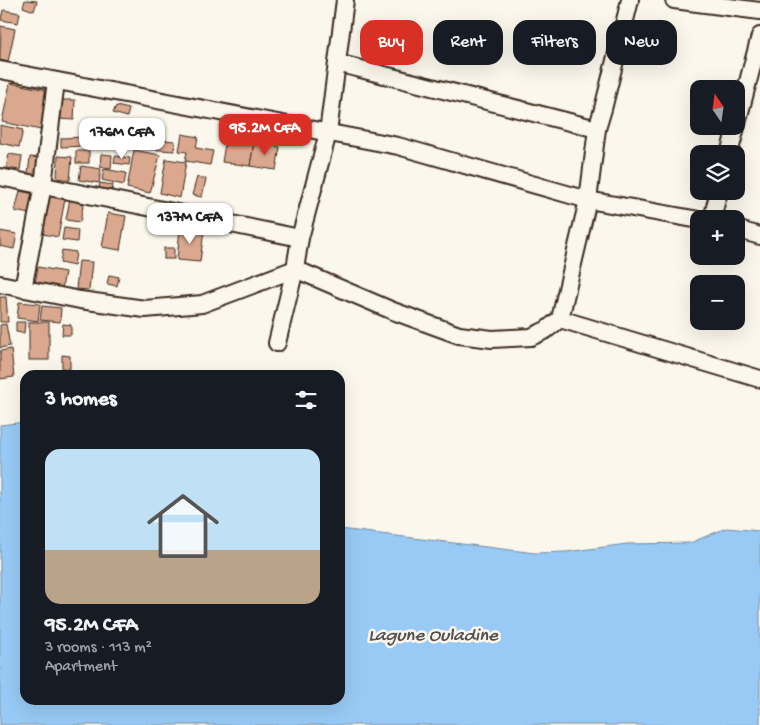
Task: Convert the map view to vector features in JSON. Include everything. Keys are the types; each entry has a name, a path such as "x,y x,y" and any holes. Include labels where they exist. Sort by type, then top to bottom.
{"street":[{"path":"277,343 295,268 300,238 328,133 345,0"},
{"path":"0,284 80,300 145,309 202,304 295,268 459,336 492,339 531,337 546,330 560,318 588,200 596,129 603,109 630,0"},
{"path":"674,0 760,11"},
{"path":"731,145 760,36"},
{"path":"336,63 596,129"},
{"path":"0,70 398,146 588,200 690,218"},
{"path":"23,289 43,185 56,81"},
{"path":"0,177 300,238"},
{"path":"745,232 760,236"},
{"path":"560,318 760,379"}],"water":[{"name":"Lagune Ouladine","path":"20,423 20,705 345,705 345,530 535,553 566,552 627,544 690,543 726,528 760,531 760,725 0,725 0,425"}],"building":[{"path":"25,0 37,1 34,11 23,7"},
{"path":"3,10 20,13 18,23 1,20"},
{"path":"1,26 15,29 8,62 0,60"},
{"path":"10,83 53,91 46,131 2,122"},
{"path":"60,100 75,100 74,120 59,119"},
{"path":"116,106 129,109 127,117 113,113"},
{"path":"228,123 243,126 241,135 226,131"},
{"path":"0,125 23,130 19,147 0,143"},
{"path":"182,134 198,137 196,148 213,151 210,165 185,161 187,152 179,151"},
{"path":"85,137 85,146 61,147 61,138"},
{"path":"88,137 130,137 130,147 88,146"},
{"path":"136,138 175,141 174,151 135,148"},
{"path":"226,138 254,143 250,166 222,162"},
{"path":"254,143 280,147 276,170 250,166"},
{"path":"134,150 160,155 150,193 127,188"},
{"path":"76,151 89,151 89,163 76,163"},
{"path":"9,154 22,156 20,170 6,168"},
{"path":"101,154 112,155 111,169 100,167"},
{"path":"58,156 72,157 70,180 57,178"},
{"path":"115,156 130,158 129,165 114,163"},
{"path":"30,157 42,158 40,175 28,174"},
{"path":"166,159 186,162 180,198 160,193"},
{"path":"81,166 101,169 99,183 79,180"},
{"path":"104,169 126,173 124,185 102,180"},
{"path":"197,177 206,179 202,197 192,195"},
{"path":"100,183 113,185 112,190 99,188"},
{"path":"20,191 34,194 29,214 15,211"},
{"path":"50,196 65,199 58,237 43,234"},
{"path":"70,198 84,201 80,222 66,220"},
{"path":"108,213 126,216 120,250 102,247"},
{"path":"64,228 78,230 77,242 62,240"},
{"path":"180,228 204,230 200,262 177,260"},
{"path":"0,231 17,234 14,249 0,246"},
{"path":"164,248 174,248 174,259 164,259"},
{"path":"62,250 76,252 74,266 60,263"},
{"path":"79,261 92,262 89,290 76,289"},
{"path":"38,267 65,272 62,288 35,283"},
{"path":"109,275 119,277 117,286 107,284"},
{"path":"0,297 6,297 8,322 0,322"},
{"path":"19,302 40,304 38,321 17,318"},
{"path":"42,306 61,308 60,322 40,320"},
{"path":"16,322 25,322 24,333 16,332"},
{"path":"29,322 49,322 49,360 29,360"},
{"path":"6,324 10,346 0,348 0,325"},
{"path":"63,324 71,325 71,335 62,335"},
{"path":"11,349 14,377 0,379 0,351"},
{"path":"62,355 70,356 70,369 62,368"}]}
